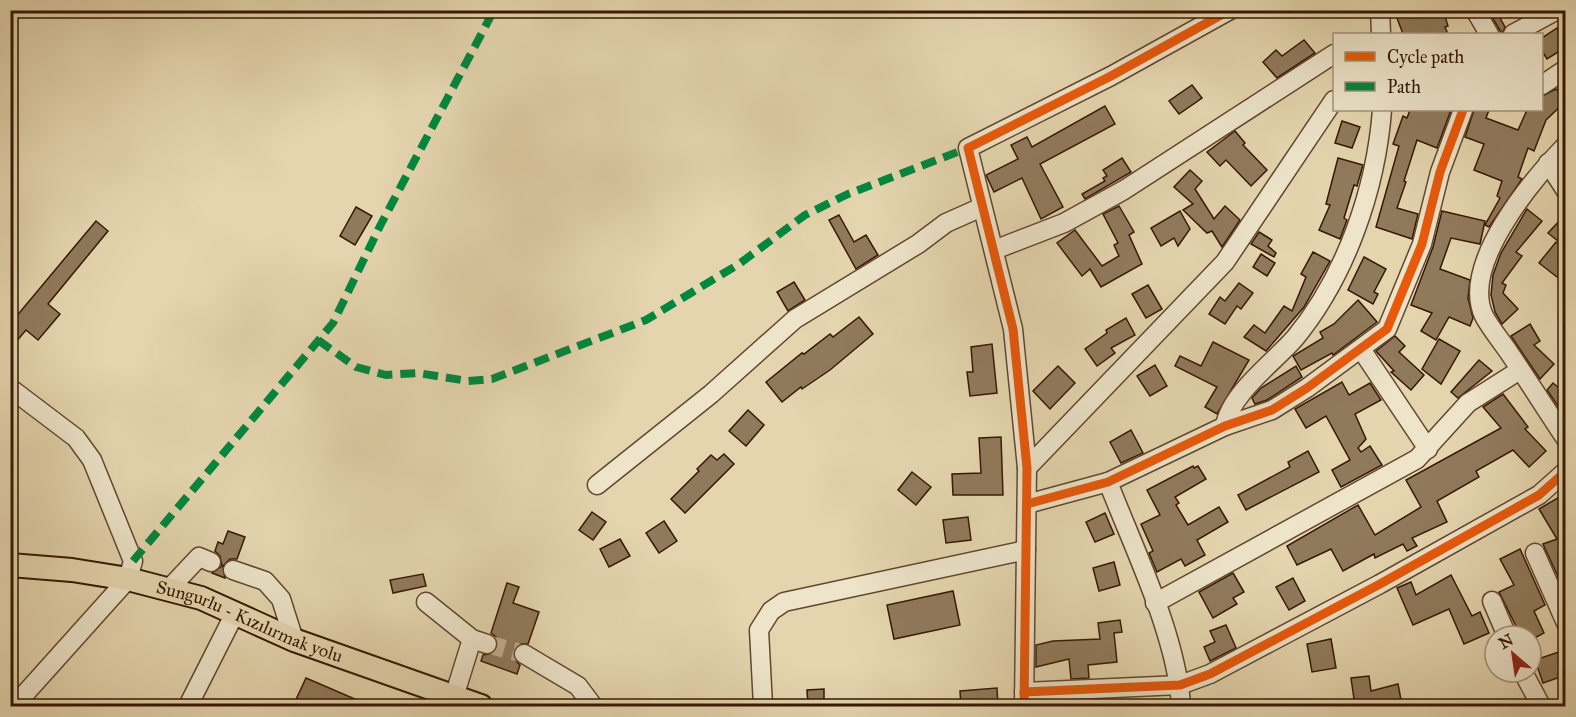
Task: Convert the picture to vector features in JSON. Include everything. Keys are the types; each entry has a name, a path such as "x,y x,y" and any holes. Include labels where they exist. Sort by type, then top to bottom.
{"main road":[{"name":"Sungurlu - Kızılırmak yolu","path":"10,565 72,570 128,579 201,598 294,640 481,706"}],"street":[{"path":"1230,10 1111,76 969,148 1013,329 1027,468 1024,699 1180,686 1210,675 1539,495 1566,471"},
{"path":"1380,10 1381,33"},
{"path":"1475,10 1488,33"},
{"path":"1515,33 1557,10"},
{"path":"994,250 1064,223 1124,190 1333,55"},
{"path":"1543,84 1566,69"},
{"path":"1027,468 1225,262 1333,103"},
{"path":"1225,426 1227,415 1240,396 1296,337 1324,297 1349,249 1366,196 1382,111"},
{"path":"1027,504 1108,482 1225,426 1272,410 1307,388 1387,329 1422,244 1440,172 1463,111"},
{"path":"1566,145 1548,163 1493,241 1480,275 1479,295 1484,315 1566,439"},
{"path":"1548,163 1566,191"},
{"path":"597,485 711,394 795,319 918,244 946,223 982,207"},
{"path":"1361,349 1428,449"},
{"path":"1155,603 1390,476 1428,449 1468,403 1520,370"},
{"path":"10,388 76,438 92,460 133,561 128,579 14,706"},
{"path":"1108,482 1168,639 1180,686 1181,706"},
{"path":"762,706 759,630 766,617 777,606 791,600 1026,550"},
{"path":"1535,553 1566,623"},
{"path":"168,590 199,557 211,561"},
{"path":"233,570 265,581 281,599 294,640"},
{"path":"1492,601 1502,624"},
{"path":"426,602 480,642 454,697"},
{"path":"188,706 235,613"},
{"path":"524,654 578,686 593,706"},
{"path":"1529,684 1541,706"}],"building":[{"path":"1394,10 1443,10 1448,33 1403,33"},
{"path":"1488,10 1514,10 1500,18 1505,27 1501,33"},
{"path":"1557,28 1566,42 1566,47 1547,59 1543,53 1543,37"},
{"path":"1304,40 1315,53 1277,78 1263,62 1276,50 1282,56"},
{"path":"1192,85 1202,98 1179,114 1169,101"},
{"path":"1566,87 1566,101 1546,120 1534,151 1528,148 1518,177 1522,179 1489,227 1485,225 1500,198 1497,196 1502,181 1474,170 1484,144 1465,137 1474,111 1489,111 1486,118 1518,130 1527,111 1543,111 1543,96 1556,89 1559,92"},
{"path":"1105,106 1115,124 1040,164 1063,207 1041,219 1022,178 994,192 986,175 1018,159 1011,145 1027,137 1032,147"},
{"path":"1410,111 1451,111 1437,148 1417,140 1404,181 1406,182 1397,208 1418,214 1412,239 1376,227 1399,146 1393,144 1403,116 1407,118"},
{"path":"1342,121 1360,127 1352,148 1335,143"},
{"path":"1235,131 1245,143 1243,145 1267,170 1251,186 1226,160 1220,166 1207,152"},
{"path":"1122,158 1131,172 1085,199 1082,194 1105,181 1103,178 1107,176 1103,170"},
{"path":"1338,158 1363,165 1357,186 1354,185 1344,218 1347,220 1340,239 1319,230 1330,205 1326,204"},
{"path":"1190,170 1202,181 1195,189 1214,219 1225,206 1240,220 1222,247 1212,231 1207,233 1183,210 1193,204 1174,187"},
{"path":"1119,206 1134,232 1129,235 1142,264 1101,287 1090,269 1082,276 1057,243 1075,230 1102,266 1119,256 1114,245 1118,243 1103,214"},
{"path":"356,207 372,216 355,245 340,236"},
{"path":"1527,209 1542,221 1516,252 1522,256 1502,283 1506,285 1503,293 1518,309 1502,324 1495,312 1491,295 1493,275 1501,253"},
{"path":"1180,211 1190,229 1178,246 1174,238 1161,246 1151,228"},
{"path":"1442,211 1485,221 1480,244 1451,238 1440,269 1470,280 1468,298 1473,318 1470,326 1449,317 1436,340 1421,331 1432,313 1411,305 1433,247"},
{"path":"1566,214 1566,233 1558,241 1548,233"},
{"path":"839,215 854,242 866,235 878,255 856,269 829,220"},
{"path":"96,221 108,231 48,304 60,314 38,340 26,330 10,349 10,324"},
{"path":"1259,232 1272,240 1268,246 1276,253 1274,257 1251,244"},
{"path":"1556,242 1566,250 1566,267 1557,277 1539,263"},
{"path":"1313,252 1330,261 1304,307 1266,351 1244,337 1254,325 1265,333 1284,306 1292,311 1306,277 1301,274"},
{"path":"1261,254 1275,263 1267,276 1253,267"},
{"path":"1364,257 1386,269 1374,292 1378,294 1373,304 1348,290"},
{"path":"794,282 805,300 788,311 777,292"},
{"path":"1239,283 1253,293 1241,309 1237,306 1225,324 1209,314 1220,297 1225,301"},
{"path":"1148,285 1162,309 1146,318 1132,294"},
{"path":"1358,300 1377,322 1333,355 1332,353 1301,370 1293,356 1323,338 1320,332 1334,324"},
{"path":"859,317 873,334 830,370 802,389 801,387 782,402 766,382 802,353 804,354 830,334 833,337"},
{"path":"1126,318 1135,335 1111,348 1115,353 1097,366 1085,349 1107,333 1106,330"},
{"path":"1530,324 1540,341 1534,345 1554,364 1540,379 1511,336"},
{"path":"1395,336 1405,346 1399,352 1424,375 1411,390 1391,372 1394,371 1376,351"},
{"path":"1439,339 1460,351 1441,384 1422,369"},
{"path":"1213,342 1249,360 1217,414 1205,407 1217,387 1175,366 1180,356 1201,366"},
{"path":"992,344 997,393 970,396 967,372 973,372 971,347"},
{"path":"1479,360 1492,371 1458,398 1451,392"},
{"path":"1155,365 1167,386 1150,396 1137,376"},
{"path":"1058,366 1075,383 1050,409 1033,391"},
{"path":"1296,366 1302,377 1267,400 1255,404 1252,398 1261,388"},
{"path":"1342,382 1349,395 1370,383 1381,400 1355,414 1366,439 1358,448 1361,452 1370,446 1382,465 1341,487 1332,470 1350,460 1326,416 1306,428 1295,409"},
{"path":"1553,383 1566,394 1566,418 1547,390"},
{"path":"1503,394 1528,427 1525,429 1546,451 1529,467 1513,450 1476,471 1479,477 1437,501 1447,522 1412,538 1417,546 1407,551 1403,544 1375,558 1374,554 1343,571 1331,549 1297,565 1287,546 1358,505 1375,535 1421,507 1406,480 1501,428 1483,407"},
{"path":"748,410 764,425 746,446 729,431"},
{"path":"1131,430 1143,453 1121,463 1110,442"},
{"path":"1001,437 1003,495 953,495 952,474 981,473 979,438"},
{"path":"1308,451 1319,472 1246,510 1238,495 1290,467 1288,462"},
{"path":"724,454 734,464 685,513 671,499 699,471 697,469 711,455 717,460"},
{"path":"1193,466 1194,468 1198,466 1206,479 1175,497 1179,503 1176,505 1188,525 1219,507 1228,522 1197,540 1205,555 1185,566 1181,559 1157,572 1149,553 1153,551 1141,524 1160,515 1147,490"},
{"path":"912,472 931,487 916,505 898,490"},
{"path":"1566,493 1566,594 1543,544 1557,539 1539,509"},
{"path":"592,512 606,522 593,540 579,530"},
{"path":"1105,513 1114,534 1095,542 1086,522"},
{"path":"968,517 971,540 946,543 943,520"},
{"path":"664,521 677,541 659,553 646,533"},
{"path":"228,531 245,537 237,559 230,559 223,566 225,578 212,573 222,566 220,556 215,551 218,542 223,544"},
{"path":"620,539 630,556 609,567 600,549"},
{"path":"1520,549 1545,605 1534,611 1540,624 1515,624 1499,592 1514,585 1500,559"},
{"path":"1114,562 1120,585 1099,591 1093,568"},
{"path":"1233,573 1244,592 1233,598 1237,604 1213,618 1199,592"},
{"path":"423,574 426,586 393,593 390,580"},
{"path":"1451,575 1472,616 1480,612 1485,624 1483,624 1483,636 1464,644 1449,609 1413,625 1397,588 1411,582 1416,595"},
{"path":"1293,578 1305,601 1289,610 1276,587"},
{"path":"507,583 519,587 513,603 539,612 528,644 519,644 514,649 514,659 520,665 517,674 481,661 483,655 494,653 498,647 496,637 491,633"},
{"path":"953,591 960,625 894,639 887,605"},
{"path":"1120,620 1122,632 1114,633 1117,662 1088,665 1089,678 1071,679 1069,659 1036,667 1036,645 1053,641 1100,639 1098,623"},
{"path":"1226,625 1236,648 1210,661 1204,647 1215,642 1210,631"},
{"path":"1331,639 1336,668 1312,672 1307,644"},
{"path":"1559,652 1566,675 1543,683 1543,657"},
{"path":"1369,676 1371,691 1398,684 1402,705 1355,706 1351,678"},
{"path":"306,678 371,706 293,706"},
{"path":"997,688 998,706 961,706 960,691"},
{"path":"824,689 824,706 808,706 807,690"}],"tunnel":[{"path":"487,644 524,654"}],"marked path":[{"path":"133,561 333,323 380,226 494,10"},
{"path":"318,340 356,367 386,375 418,373 468,381 492,379 646,320 739,264 805,215 848,194 968,148"}],"cycle path":[{"path":"1024,706 1027,468 1013,329 968,148 1111,76 1230,10"},
{"path":"1027,504 1108,482 1225,426 1272,410 1307,388 1387,329 1422,244 1440,172 1463,111"},
{"path":"1024,692 1180,685 1210,674 1380,584 1539,495 1566,471"}]}
